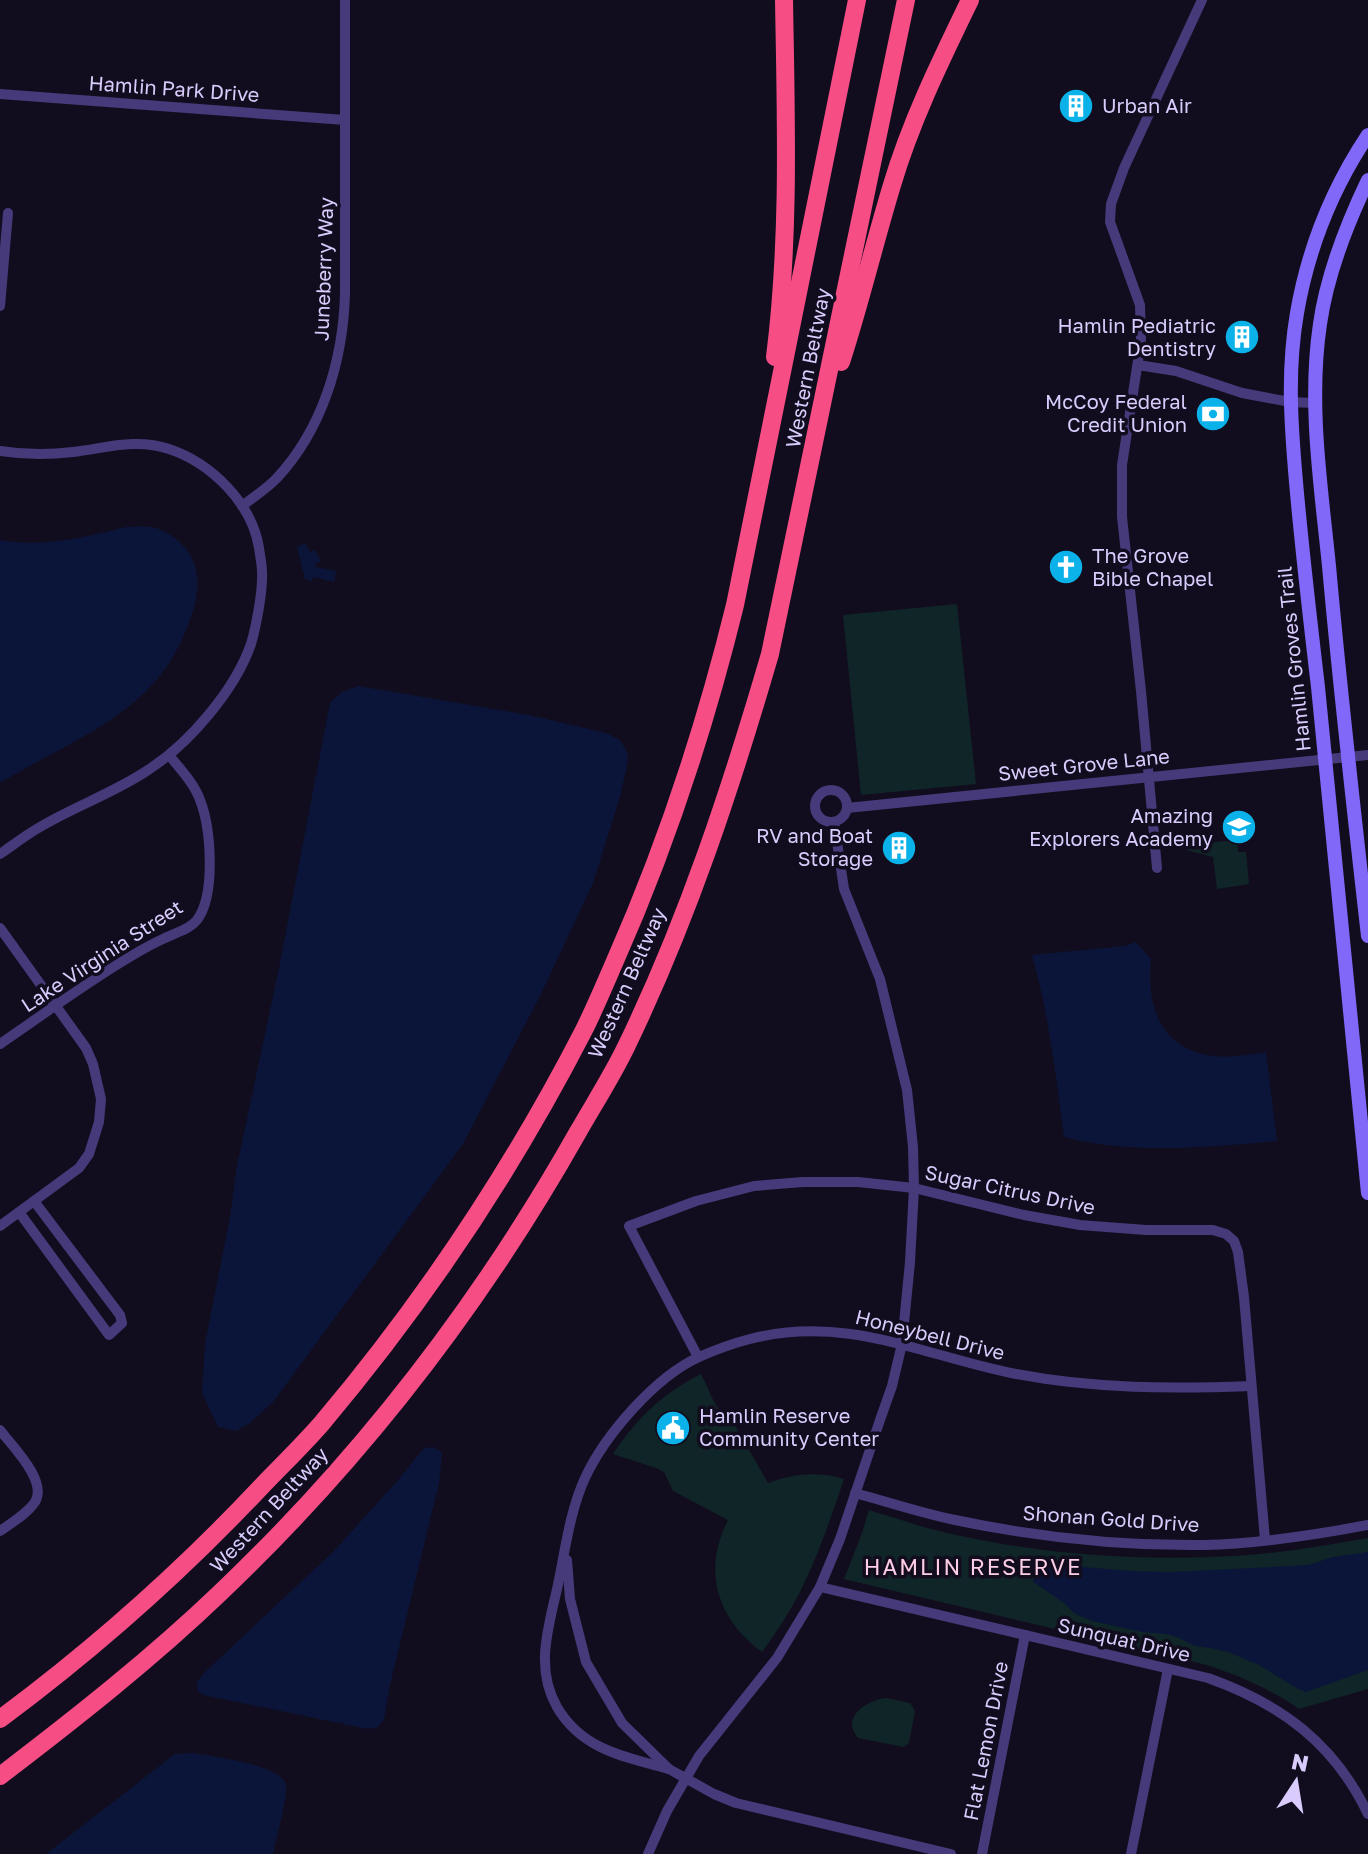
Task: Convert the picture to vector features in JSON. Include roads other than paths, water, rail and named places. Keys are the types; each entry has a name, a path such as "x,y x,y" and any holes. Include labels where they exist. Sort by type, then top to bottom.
{"highway":[{"path":"758,494 776,351 785,237 787,139 784,0"},
{"name":"Western Beltway","path":"0,1719 142,1604 223,1528 320,1425 403,1322 465,1232 519,1149 585,1028 639,906 678,805 721,663 857,0"},
{"name":"Western Beltway","path":"0,1776 65,1727 220,1594 309,1503 399,1399 469,1306 548,1185 625,1048 678,927 747,734 770,654 906,0"},
{"path":"815,444 859,308 892,184 916,118 970,0"}],"main road":[{"name":"Hamlin Groves Trail","path":"1368,135 1349,163 1315,242 1297,314 1290,402 1299,521 1365,1136 1368,1193"},
{"path":"1368,180 1342,240 1320,320 1314,403 1368,936"}],"street":[{"name":"Juneberry Way","path":"242,506 272,483 299,449 319,414 335,368 341,339 345,308 345,0"},
{"path":"1157,868 1122,517 1122,465 1141,341 1140,305 1110,222 1111,204 1126,164 1202,0"},
{"name":"Hamlin Park Drive","path":"0,94 345,120"},
{"path":"0,306 8,213"},
{"path":"1138,365 1176,371 1242,393 1314,403"},
{"path":"0,451 37,455 145,444 190,458 222,482 242,506 258,540 262,573 251,644 227,691 202,722 169,755 148,770 39,827 0,854"},
{"name":"Lake Virginia Street","path":"0,1044 91,980 197,920 208,888 211,859 207,826 201,801 193,785 169,755"},
{"name":"Sweet Grove Lane","path":"847,808 1368,755"},
{"path":"827,790 837,791 845,798 847,808 843,817 834,822 823,821 815,812 815,801 827,790"},
{"path":"648,1854 667,1811 699,1756 777,1658 820,1587 840,1539 892,1386 902,1344 914,1188 907,1090 880,979 844,889 834,822"},
{"path":"0,928 86,1048 101,1099 99,1122 89,1154 79,1168 0,1226"},
{"name":"Sugar Citrus Drive","path":"698,1357 629,1226 696,1201 754,1186 858,1182 914,1188 1024,1215 1080,1225 1146,1230 1213,1230 1226,1234 1234,1241 1238,1252 1244,1297 1265,1540"},
{"path":"19,1212 109,1335 122,1323 120,1315 34,1201"},
{"name":"Honeybell Drive","path":"669,1769 613,1754 589,1742 557,1708 547,1685 544,1659 574,1508 585,1478 616,1427 637,1404 698,1357 750,1339 825,1330 863,1335 974,1365 1056,1381 1166,1388 1251,1386"},
{"path":"0,1430 36,1477 38,1489 37,1499 28,1510 0,1531"},
{"name":"Shonan Gold Drive","path":"855,1493 953,1520 1032,1534 1136,1543 1205,1545 1368,1525"},
{"name":"Honeybell Drive","path":"566,1546 570,1599 586,1662 622,1723 669,1769 736,1803 951,1854"},
{"name":"Sunquat Drive","path":"820,1587 1208,1678 1239,1689 1267,1703 1323,1747 1344,1773 1368,1814"},
{"name":"Flat Lemon Drive","path":"982,1854 1025,1635"},
{"path":"1131,1854 1168,1669"}],"water":[{"path":"126,527 151,527 165,532 184,547 195,566 195,603 174,655 156,681 110,720 0,783 0,540 47,542"},
{"path":"305,543 310,552 315,550 321,561 315,564 316,567 336,571 334,582 313,577 312,581 305,579 297,547"},
{"path":"358,686 529,715 606,733 620,740 628,761 593,883 541,994 463,1144 273,1402 236,1431 218,1427 202,1393 205,1344 237,1166 330,703 342,692"},
{"path":"1136,942 1151,959 1151,994 1161,1024 1170,1036 1197,1052 1215,1056 1266,1052 1277,1141 1143,1148 1064,1137 1055,1068 1032,955 1125,946"},
{"path":"434,1447 442,1453 439,1483 384,1719 378,1727 368,1729 203,1695 197,1690 197,1682 206,1671 334,1551 424,1448"},
{"path":"1368,1552 1368,1670 1306,1692 1259,1665 1228,1652 1195,1646 1167,1634 1092,1621 1074,1613 1033,1582 1037,1566 1049,1564 1172,1572 1309,1565 1332,1557"},
{"path":"193,1753 260,1767 282,1778 286,1785 284,1808 273,1854 46,1854 175,1754"}],"place":[{"name":"Urban Air","path":"1076,106"},
{"name":"Hamlin Pediatric Dentistry","path":"1242,337"},
{"name":"McCoy Federal Credit Union","path":"1213,414"},
{"name":"The Grove Bible Chapel","path":"1066,567"},
{"name":"Amazing Explorers Academy","path":"1239,827"},
{"name":"RV and Boat Storage","path":"899,848"},
{"name":"Hamlin Reserve Community Center","path":"673,1428"}],"district":[{"name":"HAMLIN RESERVE","path":"973,1567"}]}
